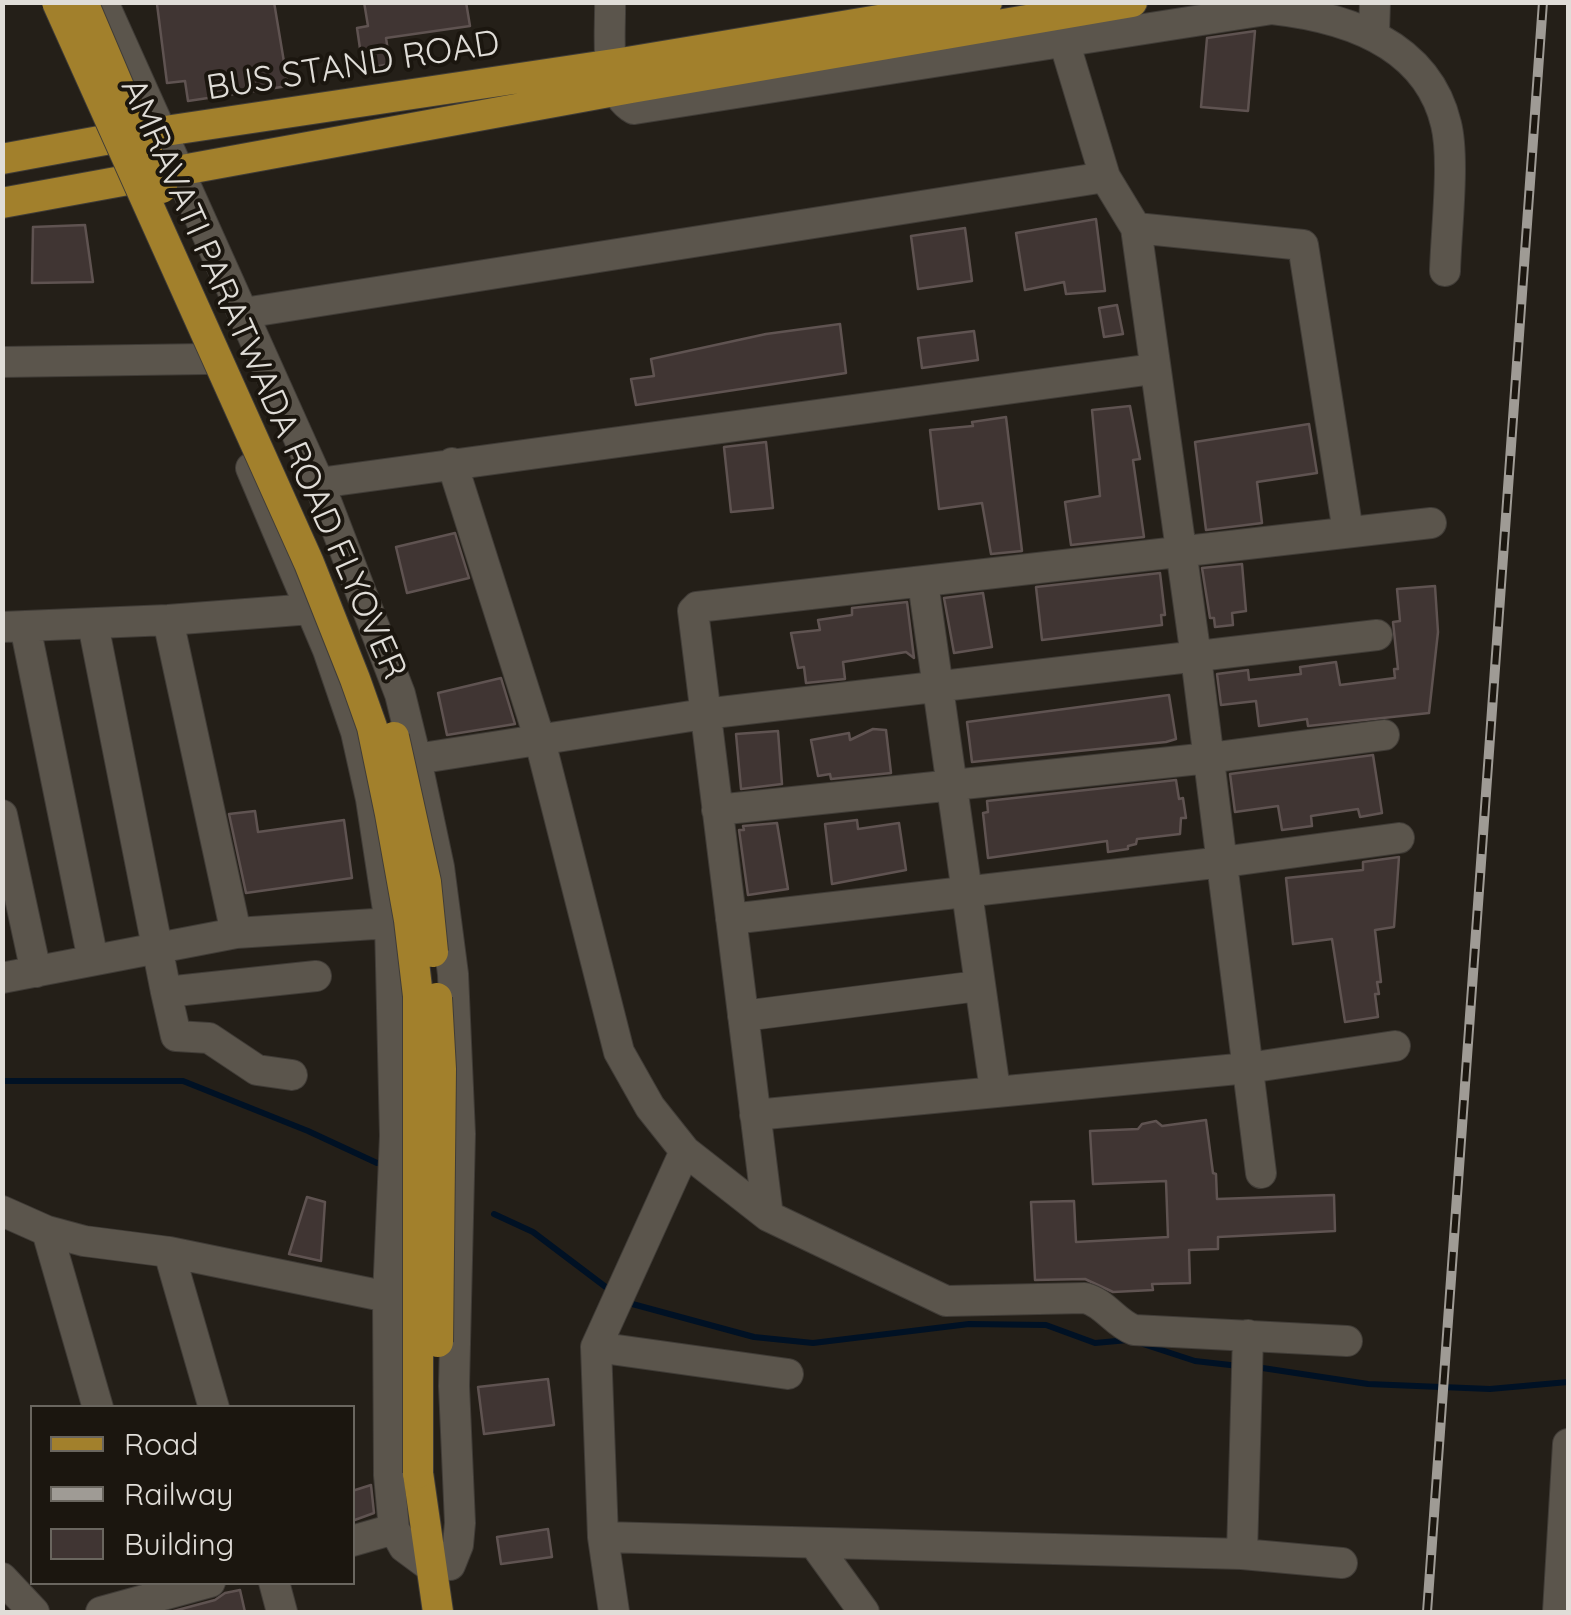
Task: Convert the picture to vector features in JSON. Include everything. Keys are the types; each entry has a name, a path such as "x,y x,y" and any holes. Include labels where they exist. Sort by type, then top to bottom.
{"main road":[{"name":"AMRAVATI PARATWADA ROAD FLYOVER","path":"57,2 309,563 372,727 409,920 418,996 428,1474 440,1566"},
{"name":"AMRAVATI PARATWADA ROAD FLYOVER","path":"82,2 335,576 372,670 408,792 426,882 441,1069 428,1474"},
{"path":"621,76 987,2"},
{"path":"621,76 1132,2"},
{"name":"BUS STAND ROAD","path":"2,158 352,104 621,76"},
{"name":"BUS STAND ROAD","path":"2,203 357,138 621,76"},
{"path":"438,1612 440,1566"},
{"path":"440,1566 460,1612"}],"street":[{"path":"47,2 205,359 310,610 356,732 371,799 390,924 395,1136 388,1298 389,1475 394,1529 404,1547 440,1566 458,1544 460,1523 454,1386 460,1134 453,974 439,867 416,759 400,694 319,483 104,2"},
{"path":"610,2 621,76 628,107 634,109 1272,9 1301,12 1374,34 1412,62 1426,79 1448,127 1446,271"},
{"path":"1374,34 1375,2"},
{"path":"1064,40 1105,177 1136,228 1223,862 1260,1173"},
{"path":"352,104 357,138"},
{"path":"244,313 1105,177"},
{"path":"1136,228 1302,245 1348,532"},
{"path":"2,362 205,359"},
{"path":"319,483 1154,369"},
{"path":"452,463 539,738 619,1052 650,1107 685,1151 768,1216 946,1300 1085,1298 1134,1330 1248,1340 1346,1341"},
{"path":"768,1216 692,616 697,607 1431,523"},
{"path":"923,582 995,1090"},
{"path":"93,960 14,627 310,610"},
{"path":"168,620 236,933"},
{"path":"93,624 176,1036 209,1038 257,1070 292,1076"},
{"path":"416,759 704,714 1378,635"},
{"path":"717,810 1209,758 1384,735"},
{"path":"2,815 36,972"},
{"path":"731,919 1399,838"},
{"path":"2,978 236,933 390,924"},
{"path":"166,992 316,976"},
{"path":"743,1016 978,986"},
{"path":"755,1115 1248,1068 1395,1046"},
{"path":"614,1612 603,1538 598,1343 685,1151"},
{"path":"2,1211 48,1232 84,1241 169,1252 388,1298"},
{"path":"48,1232 97,1405"},
{"path":"169,1252 213,1405"},
{"path":"1242,1554 1248,1340"},
{"path":"598,1343 788,1374"},
{"path":"1558,1612 1568,1444"},
{"path":"355,1541 394,1529"},
{"path":"603,1538 1242,1554 1342,1563"},
{"path":"814,1543 864,1612"},
{"path":"2,1578 34,1612"},
{"path":"101,1612 199,1585"},
{"path":"275,1585 282,1612"}],"building":[{"path":"274,2 288,86 188,101 185,81 167,83 157,4"},
{"path":"364,2 466,2 470,26 386,38 390,64 363,69 357,28 368,26"},
{"path":"1255,31 1248,111 1201,107 1207,38"},
{"path":"1096,219 1105,291 1066,294 1064,282 1025,290 1016,233"},
{"path":"85,225 93,282 32,283 33,227"},
{"path":"965,228 972,281 918,289 911,236"},
{"path":"1117,305 1123,334 1104,337 1099,308"},
{"path":"840,324 846,373 636,405 631,379 654,376 651,359 766,334"},
{"path":"974,331 978,360 922,368 918,338"},
{"path":"1130,406 1140,459 1133,460 1144,537 1071,545 1065,502 1100,496 1092,410"},
{"path":"1006,417 1022,551 991,554 982,503 939,509 930,430 973,426 972,422"},
{"path":"1309,424 1317,473 1257,482 1262,523 1206,530 1195,442"},
{"path":"766,442 773,508 731,512 724,447"},
{"path":"455,533 469,578 407,593 396,547"},
{"path":"1242,564 1246,611 1232,613 1233,625 1215,627 1202,568"},
{"path":"1160,573 1165,615 1161,615 1162,625 1042,640 1036,587"},
{"path":"1435,586 1438,632 1429,713 1308,726 1307,719 1259,726 1256,701 1221,705 1217,674 1248,670 1249,680 1301,674 1300,667 1336,662 1340,685 1395,678 1394,669 1398,669 1393,622 1400,621 1397,589"},
{"path":"983,593 992,647 954,653 944,598"},
{"path":"907,602 914,658 906,652 843,662 845,679 806,683 804,667 798,668 791,633 820,630 818,620 852,615 852,608"},
{"path":"501,678 515,724 447,735 438,693"},
{"path":"1169,695 1176,739 972,762 967,722"},
{"path":"873,729 886,730 891,773 831,779 830,774 818,776 811,740 849,733 850,740"},
{"path":"778,731 782,784 741,789 736,734"},
{"path":"1373,755 1382,813 1360,817 1358,809 1311,816 1312,826 1282,830 1278,806 1235,812 1230,774"},
{"path":"1176,780 1186,818 1181,818 1180,834 1137,839 1128,849 1108,852 1107,841 988,858 983,813 988,812 987,801"},
{"path":"255,811 258,832 344,820 352,878 246,893 229,814"},
{"path":"857,820 858,829 899,823 906,870 832,884 825,824"},
{"path":"777,823 788,889 748,895 739,830 744,830 743,826"},
{"path":"1399,857 1394,927 1375,930 1381,982 1377,982 1379,994 1375,994 1378,1017 1345,1022 1332,939 1293,944 1286,878 1363,870 1363,862"},
{"path":"1206,1120 1217,1199 1334,1195 1335,1231 1218,1237 1218,1249 1189,1250 1190,1283 1152,1284 1153,1290 1113,1292 1085,1279 1035,1280 1031,1202 1074,1201 1076,1242 1168,1237 1166,1181 1093,1184 1090,1131 1138,1129 1156,1121 1162,1126"},
{"path":"307,1197 325,1202 321,1261 289,1254"},
{"path":"548,1379 554,1425 484,1434 478,1387"},
{"path":"371,1485 374,1513 355,1520 355,1490"},
{"path":"548,1529 552,1557 501,1564 497,1537"},
{"path":"240,1590 245,1612 170,1612 215,1600"}],"waterway":[{"path":"2,1081 183,1081 377,1163"},
{"path":"494,1214 533,1232 611,1291"},
{"path":"625,1302 754,1337 813,1343 969,1324 1046,1325 1095,1343 1128,1340"},
{"path":"1140,1343 1195,1361 1239,1366"},
{"path":"1256,1367 1368,1384 1490,1389 1568,1382"}],"railway":[{"path":"1427,1612 1543,2"}]}
